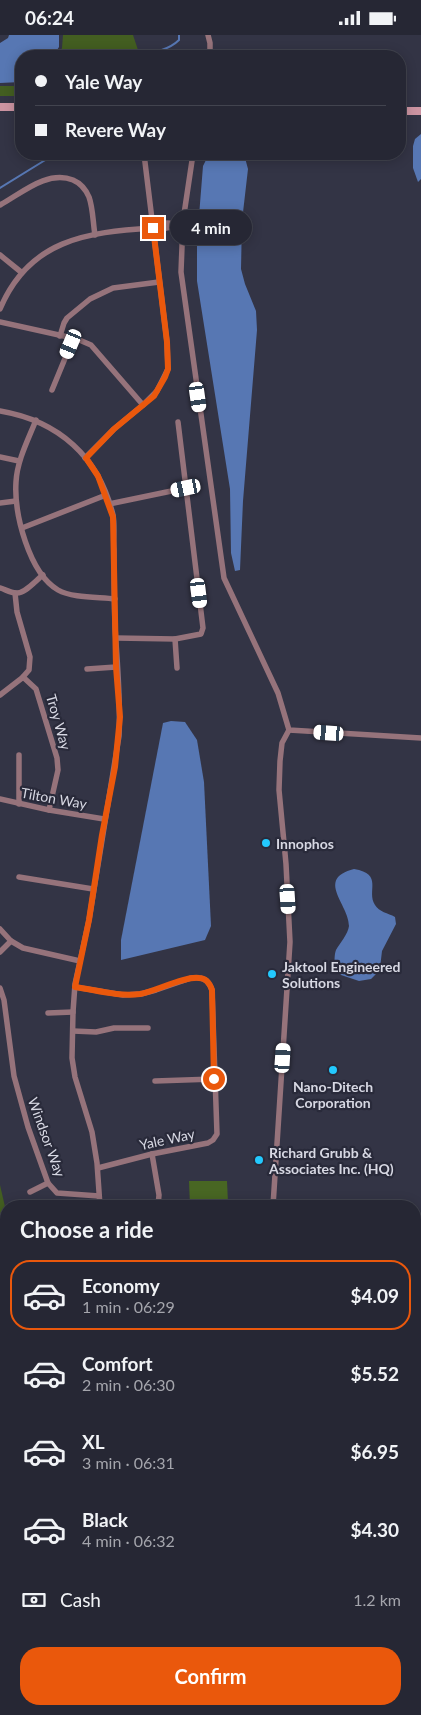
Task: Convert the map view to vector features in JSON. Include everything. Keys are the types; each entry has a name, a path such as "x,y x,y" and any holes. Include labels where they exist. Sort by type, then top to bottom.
{"street":[{"path":"208,35 210,50"},
{"path":"0,107 15,107"},
{"path":"406,111 421,111"},
{"path":"86,458 114,429 154,396 165,377 169,362 145,160"},
{"path":"191,160 183,224 181,272 224,578 278,693 289,730 282,743 279,790 286,863 290,942 273,1200"},
{"path":"0,205 40,182 53,177 76,181 88,195 95,235"},
{"path":"0,309 13,283 21,272 57,245 69,240 95,235 153,228 158,230 183,224"},
{"path":"0,255 21,272"},
{"path":"60,337 67,318 90,299 113,288 159,282"},
{"path":"0,322 91,345 143,405"},
{"path":"52,390 73,339"},
{"path":"0,411 36,421 54,429 72,443 86,458 98,476 113,517 116,667 120,717 119,736 75,987 72,1058 75,1077 92,1132 98,1168 99,1200"},
{"path":"36,421 20,461 16,481 16,501 30,555 43,575 58,590 70,594 115,599"},
{"path":"116,638 175,639 201,634 203,628 178,422"},
{"path":"0,457 20,461"},
{"path":"109,504 186,488"},
{"path":"22,528 106,495"},
{"path":"0,503 16,501"},
{"path":"0,588 15,593 27,588 43,575"},
{"path":"0,695 23,677 28,670 30,657 17,612 15,593"},
{"path":"175,639 177,668"},
{"path":"87,669 116,667"},
{"name":"Troy Way","path":"23,677 36,689 57,758 58,771 49,810"},
{"path":"289,730 421,738"},
{"path":"19,755 19,804"},
{"name":"Tilton Way","path":"0,800 104,819"},
{"path":"19,877 93,889"},
{"path":"0,929 11,941 23,948 80,961"},
{"path":"0,952 11,941"},
{"name":"Yale Way","path":"75,987 123,995 142,994 191,978 204,979 209,983 212,990 217,1135 213,1140 200,1145 98,1168"},
{"name":"Windsor Way","path":"0,988 4,1000 3,1011 14,1076 28,1127 48,1183 57,1193 99,1196"},
{"path":"48,1013 73,1013"},
{"path":"73,1031 96,1032 114,1027 148,1028"},
{"path":"155,1081 214,1079"},
{"path":"152,1155 159,1200"},
{"path":"30,1191 48,1183"}],"green space":[{"path":"63,35 133,35 138,50 61,50"},
{"path":"0,86 15,86 15,96 0,96"},
{"path":"189,1181 227,1181 228,1200 190,1200"},
{"path":"0,1185 3,1200 0,1200"}],"water":[{"path":"9,35 59,35 59,47 57,50 15,50 15,82 0,83 0,43 8,38"},
{"path":"421,134 421,179 418,182 413,168 413,146 415,139"},
{"path":"206,160 246,160 248,169 242,221 241,269 256,311 257,330 243,501 240,570 235,571 231,553 230,489 197,281 197,241 203,166"},
{"path":"171,721 185,722 197,740 204,782 211,926 205,940 121,960 121,940 163,723"},
{"path":"354,869 369,875 375,905 381,911 395,917 396,924 382,951 380,968 377,973 371,979 359,981 341,975 334,966 336,950 346,935 349,926 348,918 335,886 337,879 343,873"}],"waterway":[{"path":"162,50 175,44 179,40 179,35"},
{"path":"0,188 45,160"}],"place":[{"name":"Innophos","path":"266,843"},
{"name":"Jaktool Engineered Solutions","path":"272,974"},
{"name":"Nano-Ditech Corporation","path":"333,1070"},
{"name":"Richard Grubb & Associates Inc. (HQ)","path":"259,1160"}],"route":[{"path":"153,228 167,342 168,369 154,396 114,429 86,458 98,476 113,517 116,667 120,717 115,767 96,867 89,920 75,987 123,995 142,994 191,978 198,977 204,979 209,983 212,990 214,1079"}]}
